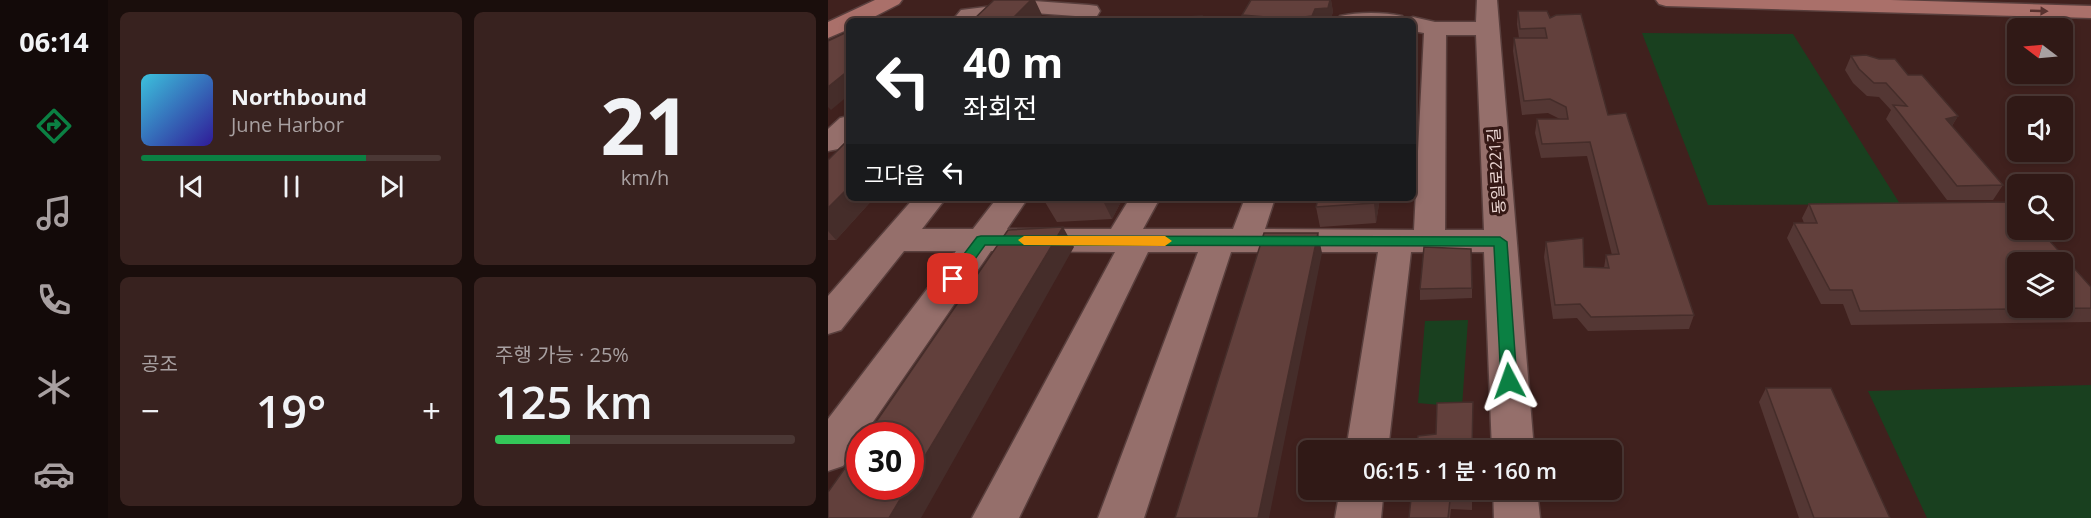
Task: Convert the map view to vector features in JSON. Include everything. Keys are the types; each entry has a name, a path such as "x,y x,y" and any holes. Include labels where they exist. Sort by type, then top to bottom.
{"main road":[{"path":"855,18 892,0"},
{"path":"1666,0 2091,12"},
{"path":"828,31 846,22"}],"street":[{"path":"966,18 969,15 1034,7 1089,11 1083,18"},
{"path":"1416,170 1424,26 1487,14"},
{"name":"동일로221길","path":"1487,14 1512,440"},
{"path":"828,320 928,201"},
{"path":"828,453 1012,201"},
{"path":"995,518 1128,241 1144,201"},
{"path":"1121,518 1232,241 1258,201"},
{"path":"1369,440 1412,242 1414,201"},
{"path":"896,240 1500,242"},
{"path":"1358,518 1360,500"},
{"path":"1516,500 1517,518"}],"green space":[{"path":"1642,33 1793,34 1900,204 1708,205"},
{"path":"1468,320 1462,407 1418,403 1425,321"},
{"path":"2091,385 2091,518 1927,518 1868,391"}],"building":[{"path":"994,0 1031,0 1013,18 975,18"},
{"path":"1251,0 1330,0 1328,8 1315,9 1312,16 1276,18 1242,15"},
{"path":"1518,11 1547,11 1550,18 1556,15 1581,14 1608,115 1626,113 1694,315 1591,317 1580,304 1555,305 1546,242 1583,238 1584,267 1609,268 1606,255 1619,254 1590,142 1542,144 1537,119 1568,119 1566,107 1550,99 1524,101 1514,38 1547,38 1545,28 1520,29"},
{"path":"1202,16 1201,18 1169,18"},
{"path":"846,32 846,72 828,87 828,41"},
{"path":"1866,55 1879,59 1895,59 1908,75 1922,75 1958,116 1946,119 2003,185 1957,186 1893,105 1907,106 1886,83 1874,83 1859,69 1851,56"},
{"path":"846,142 846,190 828,208 828,160"},
{"path":"1317,201 1374,201 1374,203 1316,207"},
{"path":"2007,202 2007,240 2049,240 2060,252 2007,252 2007,309 1860,311 1852,290 1830,290 1794,223 1817,223 1809,204"},
{"path":"1063,227 924,458 924,422 876,422 1008,230"},
{"path":"1264,233 1318,233 1258,518 1175,518"},
{"path":"1424,247 1471,249 1472,288 1420,289"},
{"path":"2073,267 2091,287 2091,308 2073,308"},
{"path":"1766,388 1831,388 1890,518 1814,518"},
{"path":"1473,402 1472,440 1417,440 1418,436 1436,434 1437,403"},
{"path":"846,467 846,500 900,500 889,518 828,518 828,492"},
{"path":"1411,500 1450,500 1448,518 1409,518"}],"slow traffic":[{"path":"1024,240 1165,241"}],"route":[{"path":"953,279 981,240 1500,242 1509,381"}]}
